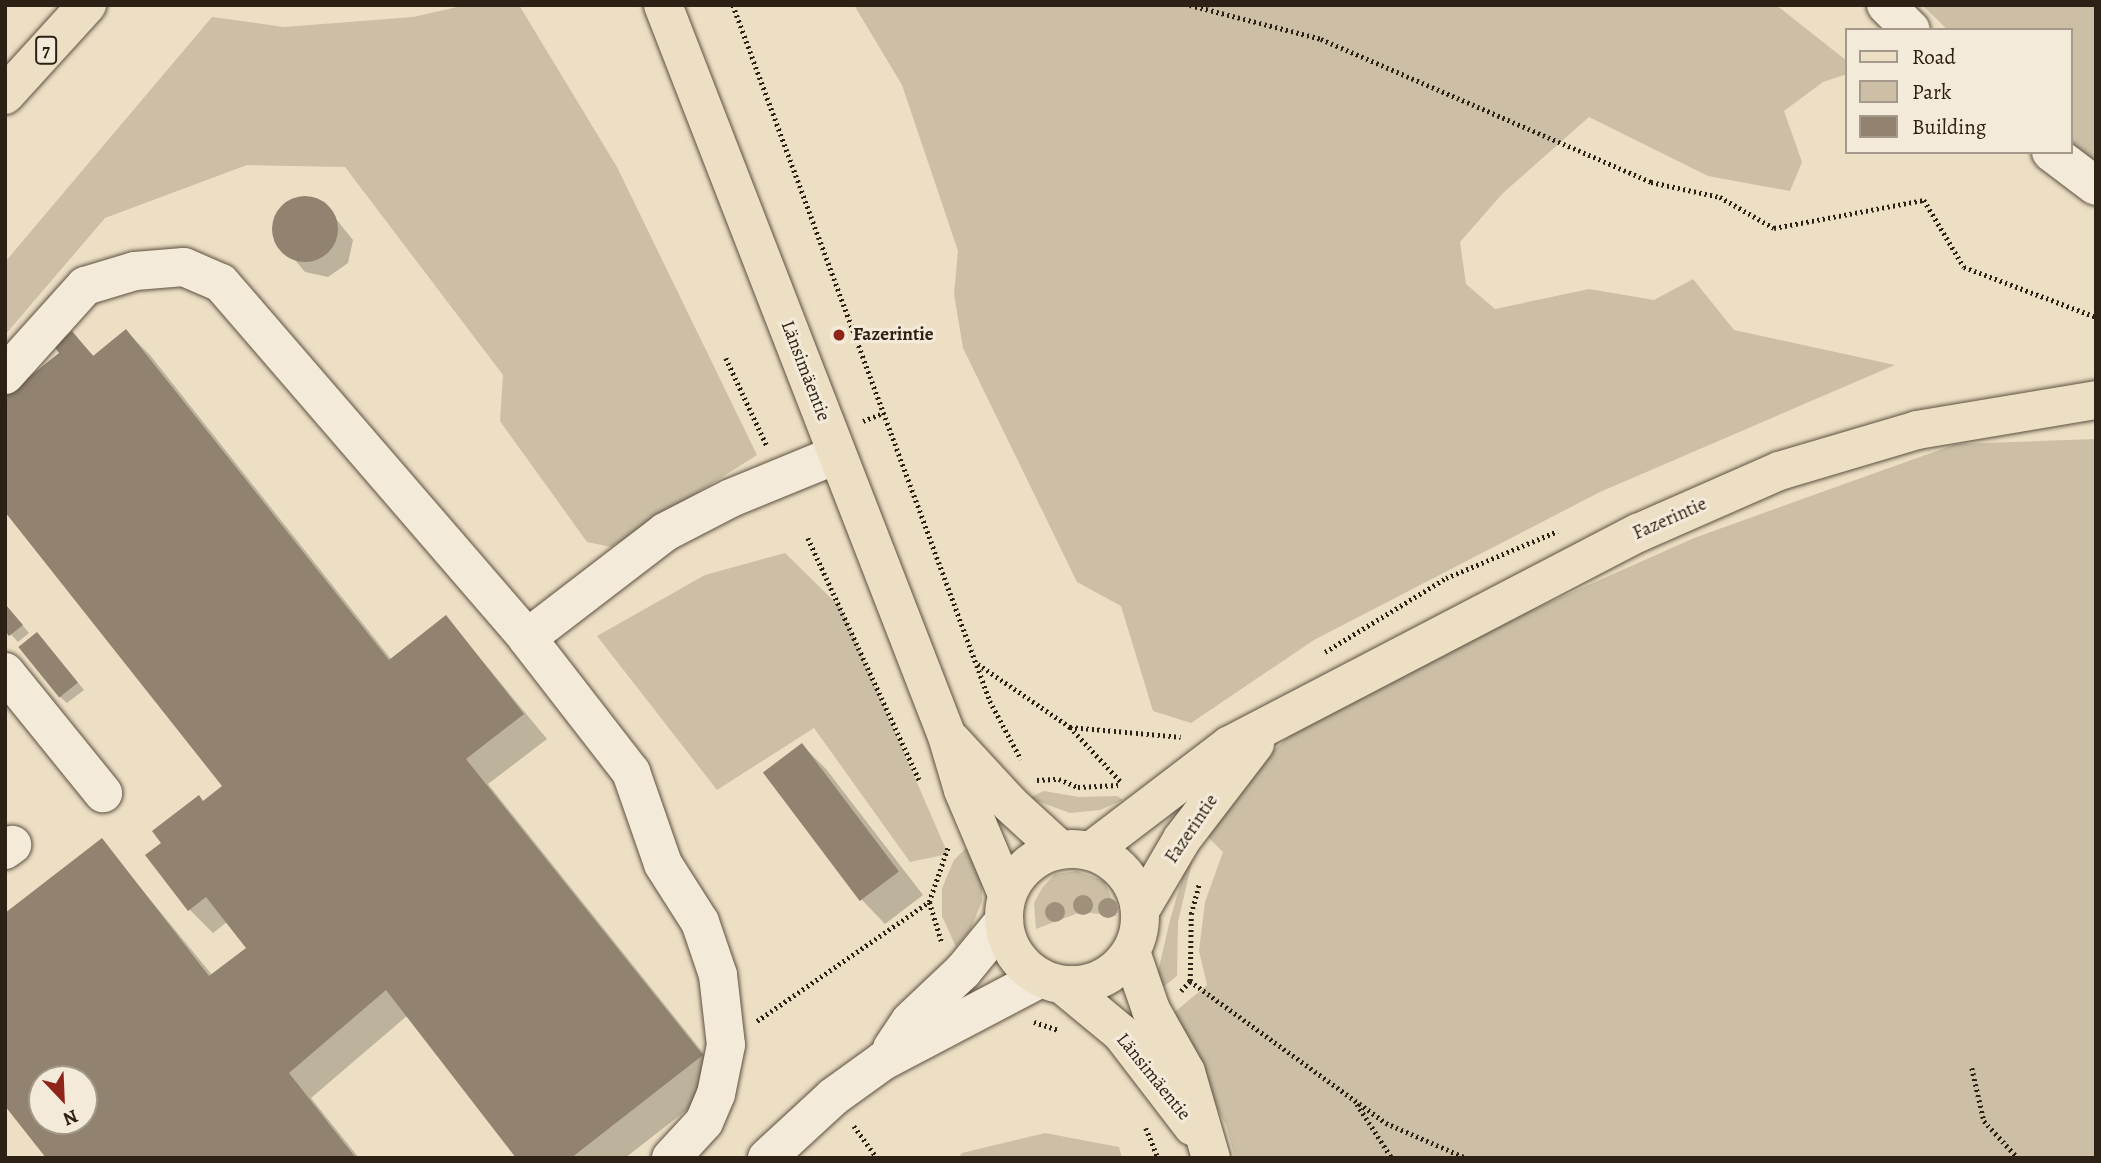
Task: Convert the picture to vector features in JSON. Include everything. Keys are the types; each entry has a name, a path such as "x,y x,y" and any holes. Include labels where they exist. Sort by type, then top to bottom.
{"main road":[{"name":"7","path":"5,95 87,5"},
{"name":"Länsimäentie","path":"663,5 947,736 963,790 1006,907 1009,944 1022,963 1052,981 1121,1034 1209,1152"},
{"name":"Fazerintie","path":"1075,849 1230,745 1638,533 1779,471 1917,430 2096,400"},
{"name":"Fazerintie","path":"1141,909 1182,839 1275,722"},
{"name":"Länsimäentie","path":"947,736 1010,804 1075,849 1116,863 1133,883 1141,909"},
{"path":"1006,907 1020,872 1075,849"},
{"path":"1052,981 1101,978 1131,953 1140,932 1141,909"},
{"name":"Länsimäentie","path":"1131,953 1151,1010 1186,1072 1209,1152"}],"street":[{"path":"1886,5 1909,28"},
{"path":"2054,154 2096,186"},
{"path":"5,375 85,286 135,271 184,267 221,283 527,638 631,772 663,864 700,922 718,975 726,1045 716,1094 704,1122 671,1158"},
{"path":"527,638 665,533 731,498 836,455"},
{"path":"5,672 103,793"},
{"path":"883,1061 910,1021 963,971 1006,907"},
{"path":"768,1158 833,1097 883,1061 1052,981"}],"path":[{"path":"733,5 758,64 842,308 978,663 990,701 1034,780 1059,779 1078,787 1124,785 1070,727 978,663"},
{"path":"1190,5 1321,39 1651,182 1720,197 1774,228 1924,200 1964,267 2096,317"},
{"path":"808,538 926,796"},
{"path":"1070,727 1190,738"},
{"path":"943,833 949,845"},
{"path":"1202,875 1191,914 1189,981 1386,1123 1466,1158"},
{"path":"726,1045 825,971 929,902"},
{"path":"1972,1068 1984,1121 2018,1158"},
{"path":"1355,1100 1392,1158"}],"green space":[{"path":"466,5 519,5 617,167 757,455 611,547 587,542 500,421 503,375 345,167 247,165 105,218 5,335 5,262 212,17 284,27 413,17"},
{"path":"854,5 1776,5 1846,60 1846,74 1823,82 1784,111 1802,162 1790,191 1708,176 1589,117 1503,193 1460,242 1466,284 1495,309 1589,289 1654,300 1693,279 1734,330 1895,365 1600,492 1314,640 1191,723 1153,711 1121,606 1077,582 963,348 954,294 958,251 902,85"},
{"path":"1922,5 2096,5 2096,162 2073,144 2073,28 1946,28"},
{"path":"2096,439 2096,1158 1235,1158 1226,1125 1170,1016 1207,985 1199,951 1205,902 1223,852 1202,831 1238,784 1289,736 1472,637 1694,538 1956,444"},
{"path":"785,553 841,608 948,854 910,862 814,728 717,790 597,636 705,575"},
{"path":"1044,791 1079,797 1117,796 1123,800 1100,810 1070,813 1029,798"},
{"path":"966,848 982,883 982,901 971,929 956,947 942,916 942,888 954,860"},
{"path":"1192,862 1178,922 1177,976 1162,988 1158,972 1170,920 1186,865"},
{"path":"1077,871 1104,881 1116,908 1116,916 1081,912 1036,929 1034,903 1042,888 1055,874"},
{"path":"1045,1133 1119,1147 1122,1158 958,1158 962,1153"}],"building":[{"path":"305,196 318,199 328,206 335,216 338,229 335,242 328,252 318,259 305,262 292,259 282,252 275,242 272,229 275,216 282,206 292,199"},
{"path":"126,329 389,660 446,615 524,714 466,759 703,1055 571,1158 516,1158 386,990 289,1073 356,1158 46,1158 5,1106 5,913 102,838 209,976 246,948 206,897 188,911 145,855 161,843 152,831 199,795 203,801 222,786 5,512 5,396 59,353 54,346 72,331 93,356"},
{"path":"5,604 23,625 9,636 5,631"},
{"path":"37,632 78,683 59,698 18,647"},
{"path":"802,743 899,872 860,901 763,772"}],"place":[{"name":"Fazerintie","path":"839,335"}]}
